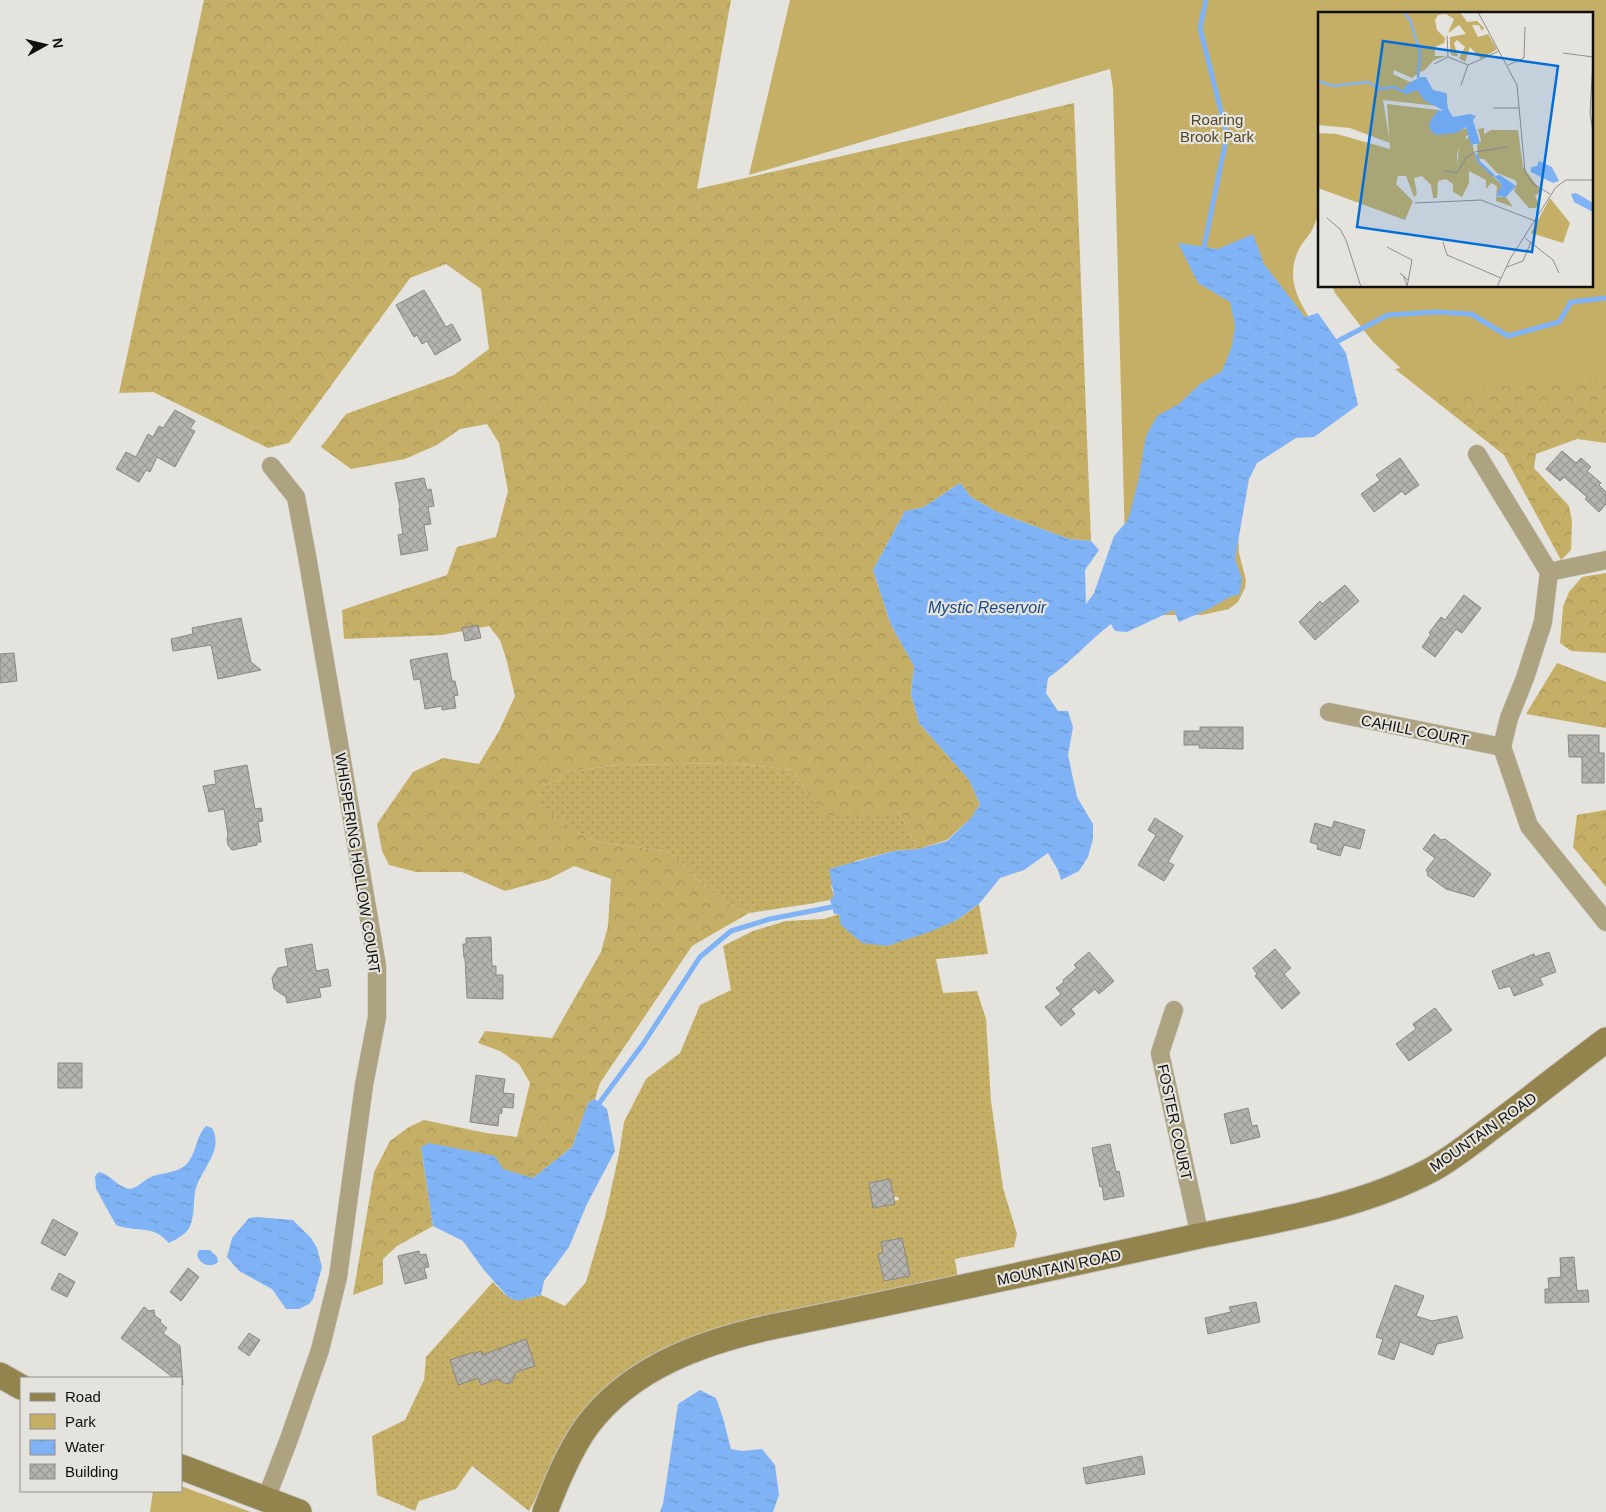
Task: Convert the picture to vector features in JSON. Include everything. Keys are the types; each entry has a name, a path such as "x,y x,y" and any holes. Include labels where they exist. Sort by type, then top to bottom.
{"main road":[{"name":"MOUNTAIN ROAD","path":"545,1512 573,1451 587,1427 604,1406 646,1374 671,1359 699,1347 771,1326 992,1282 1267,1223 1348,1203 1398,1186 1430,1171 1488,1130 1606,1040"},
{"path":"0,1375 20,1386"},
{"path":"182,1467 299,1512"}],"street":[{"path":"1477,454 1549,572 1543,622 1509,718 1502,747 1529,826 1606,922"},
{"name":"WHISPERING HOLLOW COURT","path":"266,1499 320,1350 338,1277 364,1085 377,1017 377,966 308,556 296,497 271,466"},
{"path":"1549,572 1606,560"},
{"name":"CAHILL COURT","path":"1329,712 1502,747"},
{"name":"FOSTER COURT","path":"1174,1010 1160,1053 1200,1236"}],"green space":[{"path":"204,0 731,0 697,189 1074,103 1091,541 1069,539 997,512 971,497 960,483 924,507 905,511 873,570 891,625 914,666 911,694 919,723 969,780 980,804 971,818 947,840 918,849 899,812 824,816 792,770 731,763 618,765 563,772 559,781 542,785 539,806 593,841 670,852 720,900 749,913 692,946 600,1083 595,1099 588,1103 572,1147 533,1178 421,1147 433,1226 397,1246 383,1259 383,1284 353,1295 374,1172 390,1141 409,1127 424,1120 486,1133 517,1137 530,1083 519,1064 500,1051 478,1043 485,1031 552,1038 601,952 608,926 611,879 574,866 549,879 505,891 462,872 416,872 389,865 382,851 377,824 413,772 443,758 479,764 499,731 515,696 500,640 489,626 442,635 344,639 342,610 447,575 457,547 496,537 508,491 499,443 487,424 460,429 437,445 405,459 351,469 321,447 346,414 454,375 489,349 481,289 446,264 410,278 289,443 268,448 153,392 119,393"},
{"name":"Roaring Brook Park","path":"790,0 1606,0 1606,376 1428,394 1373,342 1333,288 1594,288 1594,12 1318,12 1318,216 1311,232 1298,251 1293,275 1298,297 1303,308 1323,337 1249,453 1237,511 1239,553 1246,580 1245,588 1238,602 1229,609 1202,615 1163,615 1127,619 1113,89 1110,69 749,175"},
{"path":"1481,355 1606,368 1606,443 1577,439 1536,454 1534,468 1569,506 1572,521 1571,550 1561,560 1504,455 1395,369"},
{"path":"1606,573 1606,653 1571,651 1560,643 1563,607 1569,592 1582,577"},
{"path":"1557,663 1606,682 1606,728 1526,714"},
{"path":"731,763 792,770 824,815 899,812 918,849 894,851 855,861 831,886 834,897 830,900 749,913 720,900 670,852 593,841 538,806 542,785 559,781 563,772 618,765"},
{"path":"1606,810 1606,887 1573,847 1577,815"},
{"path":"979,904 988,954 936,959 943,993 977,991 986,1019 991,1101 1003,1188 1017,1234 1014,1247 955,1259 958,1278 704,1335 556,1459 529,1511 472,1466 456,1489 419,1501 415,1511 377,1495 372,1436 405,1420 424,1380 426,1357 493,1282 510,1298 519,1300 541,1295 565,1306 586,1282 605,1217 624,1122 646,1079 680,1053 700,1005 731,990 723,946 753,931 786,921 824,919 839,914 841,919 887,946 957,920","holes":["890,1179 894,1197 898,1197 899,1200 894,1201 895,1204 874,1208 869,1183","894,1238 909,1276 884,1281 878,1255 883,1253","526,1339 535,1365 516,1372 512,1382 507,1384 497,1379 481,1385 478,1378 458,1385 450,1361 471,1353 482,1355"]},
{"path":"182,1486 251,1512 150,1512 153,1492 182,1492"}],"water":[{"name":"Mystic Reservoir","path":"1253,234 1264,264 1305,317 1318,313 1346,353 1358,405 1314,437 1296,438 1257,463 1249,479 1235,559 1242,578 1240,594 1179,622 1174,610 1127,632 1115,631 1111,624 1048,678 1046,693 1058,711 1068,711 1073,727 1068,755 1077,797 1093,824 1093,839 1088,857 1079,871 1061,880 1058,870 1048,853 1024,870 1000,878 979,904 957,920 932,931 887,946 862,943 841,925 839,914 834,914 830,900 834,896 829,869 894,851 918,849 947,841 971,818 980,804 969,780 919,723 911,694 914,666 891,625 873,570 905,511 924,507 960,483 971,497 997,512 1069,539 1091,541 1099,550 1085,570 1086,604 1094,593 1114,536 1128,520 1138,482 1146,436 1157,416 1179,404 1200,384 1222,371 1232,346 1235,325 1230,302 1198,283 1178,243 1218,249"},
{"path":"595,1099 607,1109 615,1151 587,1204 569,1247 544,1281 541,1295 517,1301 508,1297 483,1269 463,1241 433,1226 421,1147 429,1143 495,1156 503,1169 533,1178 572,1147 588,1103"},
{"path":"206,1126 212,1128 215,1144 210,1160 197,1184 193,1216 188,1230 182,1236 169,1243 155,1233 116,1225 96,1189 95,1176 99,1172 103,1173 122,1187 129,1189 152,1177 180,1169 192,1157 200,1134"},
{"path":"249,1218 293,1220 311,1238 317,1248 322,1267 313,1299 309,1304 299,1309 286,1309 272,1289 239,1271 227,1257 232,1238"},
{"path":"199,1250 210,1250 217,1257 218,1262 206,1265 198,1258"},
{"path":"700,1390 716,1398 731,1449 742,1451 762,1449 775,1465 779,1495 773,1512 660,1512 663,1504 678,1404"}],"building":[{"path":"424,290 446,327 452,324 461,340 435,355 427,341 422,344 417,335 414,337 396,305"},
{"path":"175,410 195,421 190,429 195,431 175,467 157,457 150,472 146,470 139,482 116,469 126,452 136,457 148,434 153,437 159,426 163,428"},
{"path":"1562,451 1576,463 1581,458 1591,467 1587,471 1601,483 1599,485 1606,492 1606,504 1599,512 1585,499 1587,497 1564,477 1560,481 1546,469"},
{"path":"1400,458 1419,485 1405,495 1402,491 1374,512 1361,494 1380,480 1376,475"},
{"path":"424,478 427,490 431,489 434,506 428,507 431,524 424,525 428,550 401,555 398,535 403,534 395,483"},
{"path":"1345,585 1359,601 1315,640 1299,622 1320,601 1322,604"},
{"path":"1464,595 1481,608 1462,633 1456,629 1435,657 1422,647 1431,634 1429,633 1441,617 1445,620"},
{"path":"241,618 251,662 261,670 218,679 211,645 173,651 171,639 193,634 192,628"},
{"path":"478,625 481,638 465,641 462,628"},
{"path":"14,653 17,681 0,683 0,654"},
{"path":"447,653 452,681 455,681 458,695 454,696 456,708 442,710 442,706 425,709 420,679 414,680 410,660"},
{"path":"1200,727 1243,727 1243,749 1199,748 1200,745 1184,745 1184,731 1200,731"},
{"path":"1568,735 1599,735 1599,753 1604,753 1604,783 1582,783 1582,757 1569,757"},
{"path":"247,765 255,809 261,808 263,821 258,822 261,842 257,842 257,845 232,850 228,845 224,809 209,812 203,786 216,784 214,771"},
{"path":"1155,818 1183,836 1168,862 1174,865 1164,881 1138,865 1156,835 1148,830"},
{"path":"1334,821 1365,830 1360,849 1344,845 1340,856 1317,849 1318,845 1310,842 1315,823 1332,828"},
{"path":"1434,834 1441,840 1445,839 1491,874 1474,897 1446,889 1427,875 1426,870 1435,858 1423,849"},
{"path":"491,937 492,966 496,966 496,975 503,975 503,999 467,998 463,944 466,944 466,938"},
{"path":"312,944 316,971 328,969 331,986 319,988 321,997 287,1003 286,997 274,989 272,978 278,968 288,966 285,949"},
{"path":"1275,949 1291,968 1284,974 1300,993 1282,1009 1255,976 1257,974 1253,968"},
{"path":"1089,952 1114,981 1099,994 1095,989 1071,1009 1075,1014 1061,1026 1045,1007 1061,994 1056,988 1077,968 1074,965"},
{"path":"1549,952 1556,972 1540,978 1543,985 1514,996 1510,986 1499,989 1492,971 1534,954 1535,957"},
{"path":"1435,1008 1452,1030 1409,1061 1396,1044 1416,1029 1413,1024"},
{"path":"58,1063 82,1063 82,1088 58,1088"},
{"path":"476,1075 505,1079 503,1093 514,1094 513,1108 502,1107 498,1126 470,1122"},
{"path":"1248,1108 1252,1126 1257,1125 1260,1137 1231,1144 1224,1114"},
{"path":"1110,1144 1116,1172 1119,1171 1124,1196 1104,1200 1092,1148"},
{"path":"890,1179 895,1204 873,1208 869,1183"},
{"path":"53,1219 78,1233 65,1256 41,1243"},
{"path":"902,1238 910,1276 884,1281 878,1254 883,1253 881,1242"},
{"path":"419,1251 420,1255 426,1254 429,1267 424,1268 427,1278 405,1284 398,1256"},
{"path":"1574,1257 1577,1291 1588,1290 1589,1302 1545,1303 1545,1289 1549,1289 1548,1278 1561,1277 1560,1258"},
{"path":"188,1268 199,1277 181,1301 170,1292"},
{"path":"59,1273 75,1282 67,1297 51,1289"},
{"path":"1395,1285 1424,1296 1416,1316 1432,1321 1457,1316 1463,1338 1437,1344 1433,1355 1400,1342 1394,1360 1378,1354 1383,1339 1376,1337"},
{"path":"1256,1302 1260,1322 1208,1334 1205,1318 1231,1312 1229,1307"},
{"path":"144,1307 149,1311 154,1310 155,1316 167,1328 163,1333 180,1346 183,1385 182,1377 173,1377 121,1338"},
{"path":"249,1333 260,1340 249,1356 238,1348"},
{"path":"526,1339 535,1366 516,1372 512,1382 507,1384 497,1379 481,1385 478,1378 458,1385 450,1360 481,1351 482,1355"},
{"path":"1142,1456 1145,1474 1086,1484 1083,1468"}],"waterway":[{"path":"1204,247 1227,135 1200,28 1206,0"},
{"path":"1338,341 1388,315 1437,312 1471,314 1508,336 1559,322 1571,302 1606,298"},
{"path":"600,1102 643,1044 700,957 731,931 770,919 832,907"}]}
